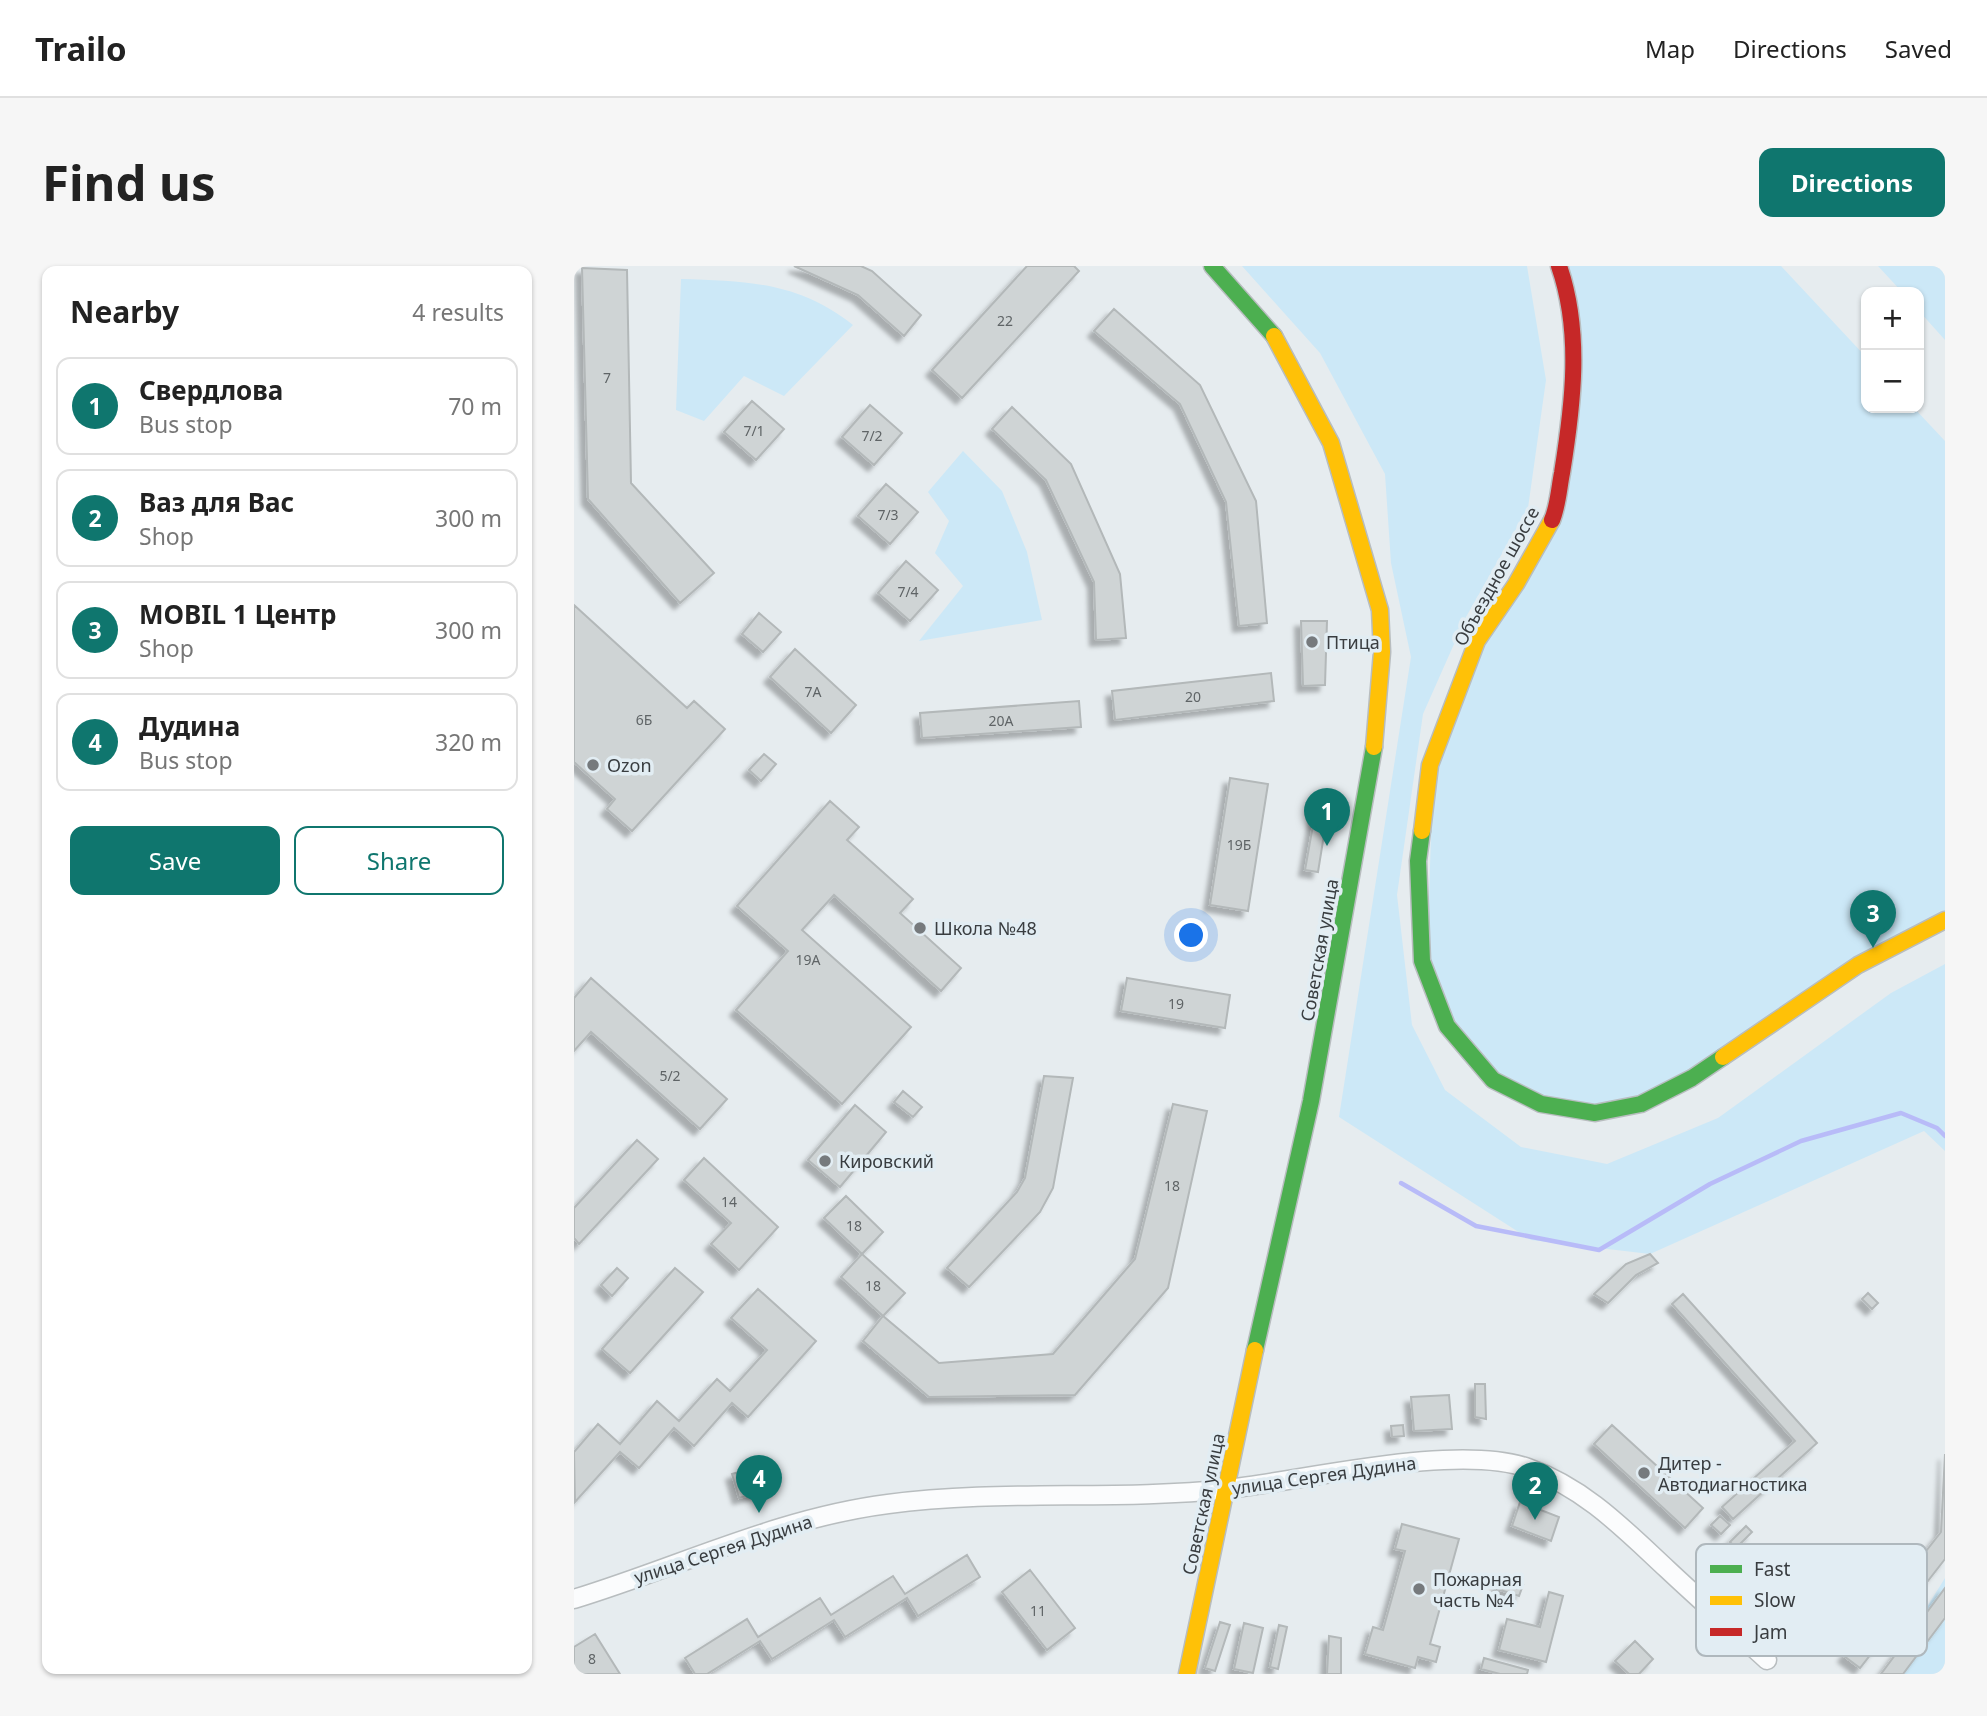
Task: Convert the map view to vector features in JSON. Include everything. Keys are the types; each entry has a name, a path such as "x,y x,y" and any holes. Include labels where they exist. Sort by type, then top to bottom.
{"street":[{"name":"Советская улица","path":"1187,1674 1328,1010 1378,727 1382,652 1380,610 1331,443 1280,342 1212,266"},
{"name":"Объездное шоссе","path":"1559,266 1567,289 1574,354 1568,435 1554,517 1516,584 1477,641 1430,765 1418,861 1422,961 1447,1026 1493,1080 1542,1104 1595,1113 1642,1104 1692,1078 1858,965 1945,920"},
{"name":"улица Сергея Дудина","path":"574,1599 790,1524 887,1504 1007,1496 1225,1489 1430,1461 1501,1462 1529,1468 1586,1497 1616,1520 1696,1595"},
{"name":"улица Сергея Дудина","path":"1762,1656 1767,1661"}],"shaded area":[{"path":"1242,266 1527,266 1546,380 1528,508 1466,617 1423,714 1397,895 1412,1025 1445,1090 1521,1147 1607,1164 1718,1118 1891,993 1945,964 1945,1151 1924,1131 1650,1254 1531,1240 1339,1117 1411,657 1391,563 1385,474 1320,353"},
{"path":"1562,266 1781,266 1861,352 1861,413 1919,413 1945,441 1945,913 1639,1101 1595,1106 1545,1098 1498,1078 1455,1027 1427,960 1433,773 1481,646 1518,589 1574,439"},
{"path":"1878,266 1945,266 1945,340 1924,317 1924,287 1897,287"},
{"path":"681,279 750,283 792,292 833,311 853,325 784,396 744,376 704,421 676,410"},
{"path":"963,451 1002,491 1027,552 1042,620 919,641 963,586 935,553 949,521 928,492"},
{"path":"1945,1578 1945,1674 1885,1674 1896,1656 1927,1656 1927,1607"}],"building":[{"path":"794,266 861,266 872,271 921,315 904,336 858,295"},
{"path":"1027,266 1074,266 1079,271 962,398 932,370"},
{"path":"582,268 627,270 631,483 714,573 680,603 588,499"},
{"path":"1114,309 1200,385 1256,501 1267,623 1239,626 1226,502 1180,404 1094,331"},
{"path":"752,401 784,429 756,460 724,432"},
{"path":"870,405 902,433 874,465 842,437"},
{"path":"1012,407 1071,464 1120,574 1126,638 1096,640 1094,582 1046,480 992,429"},
{"path":"886,484 918,512 890,544 858,516"},
{"path":"906,561 938,590 910,621 878,593"},
{"path":"574,605 687,708 694,701 725,729 632,831 607,809 615,799 574,762"},
{"path":"759,613 781,632 763,652 742,634"},
{"path":"1301,621 1327,621 1325,685 1303,686"},
{"path":"795,649 856,705 831,733 770,677"},
{"path":"1271,673 1274,701 1115,720 1112,691"},
{"path":"1079,701 1081,727 922,738 920,713"},
{"path":"764,754 776,764 761,781 749,770"},
{"path":"1230,778 1268,784 1248,911 1210,905"},
{"path":"830,801 859,827 847,840 913,899 900,913 961,968 941,991 834,895 802,930 911,1027 842,1104 736,1010 788,951 737,906"},
{"path":"1315,814 1327,816 1318,872 1305,870"},
{"path":"591,978 727,1099 700,1129 591,1032 574,1051 574,998"},
{"path":"1127,978 1230,995 1225,1028 1121,1011"},
{"path":"1044,1076 1073,1078 1053,1188 1040,1212 969,1287 947,1268 1017,1192 1025,1178"},
{"path":"903,1091 922,1107 913,1117 894,1102"},
{"path":"1173,1104 1207,1111 1168,1288 1075,1395 929,1397 863,1341 883,1316 939,1363 1053,1354 1135,1259"},
{"path":"855,1105 886,1132 840,1187 808,1160"},
{"path":"637,1140 658,1159 579,1244 574,1238 574,1208"},
{"path":"704,1158 778,1227 739,1270 711,1244 731,1223 684,1180"},
{"path":"846,1196 883,1232 862,1254 824,1218"},
{"path":"862,1254 905,1293 883,1316 841,1277"},
{"path":"1650,1254 1658,1263 1636,1275 1608,1303 1594,1294 1626,1264"},
{"path":"617,1268 628,1278 612,1296 601,1285"},
{"path":"675,1268 703,1292 630,1373 602,1349"},
{"path":"758,1289 816,1341 748,1417 732,1403 694,1446 674,1428 639,1468 620,1452 575,1502 574,1452 598,1424 620,1444 657,1401 679,1421 717,1379 730,1391 767,1350 731,1318"},
{"path":"1868,1293 1878,1303 1872,1309 1862,1299"},
{"path":"1683,1294 1817,1443 1733,1519 1722,1507 1795,1441 1672,1304"},
{"path":"1475,1384 1485,1384 1486,1419 1475,1417"},
{"path":"1449,1395 1452,1429 1414,1431 1411,1397"},
{"path":"1403,1425 1404,1436 1392,1437 1391,1426"},
{"path":"1612,1425 1703,1508 1685,1528 1594,1444"},
{"path":"1945,1454 1945,1559 1927,1582 1927,1550 1941,1532"},
{"path":"760,1466 767,1490 739,1498 732,1474"},
{"path":"1532,1482 1552,1491 1548,1500 1528,1491"},
{"path":"1520,1502 1559,1517 1551,1541 1512,1526"},
{"path":"1720,1516 1730,1525 1721,1534 1711,1525"},
{"name":"Пожарная часть №4","path":"1402,1524 1459,1539 1430,1644 1440,1647 1436,1662 1418,1657 1415,1668 1365,1654 1373,1627 1383,1630 1405,1551 1395,1549"},
{"path":"1746,1526 1752,1532 1740,1544 1730,1542"},
{"path":"967,1555 980,1577 918,1616 907,1598 845,1637 834,1620 772,1659 760,1641 707,1674 695,1674 685,1658 747,1619 758,1637 820,1598 831,1615 893,1576 905,1594"},
{"path":"1030,1570 1075,1628 1047,1650 1002,1592"},
{"path":"1501,1578 1523,1585 1519,1596 1497,1589"},
{"path":"1945,1588 1945,1618 1927,1642 1927,1612"},
{"path":"1549,1592 1563,1596 1546,1662 1499,1650 1507,1619 1540,1627"},
{"path":"1220,1622 1230,1625 1215,1671 1205,1668"},
{"path":"1244,1623 1263,1628 1253,1673 1234,1669"},
{"path":"1279,1625 1287,1627 1278,1669 1270,1667"},
{"path":"595,1634 620,1674 578,1674 574,1668 574,1647"},
{"path":"1329,1636 1341,1638 1341,1674 1327,1674"},
{"path":"1635,1641 1653,1659 1639,1674 1629,1674 1615,1661"},
{"path":"1844,1656 1869,1656 1860,1668"},
{"path":"1894,1656 1916,1656 1903,1674 1881,1674"},
{"path":"1484,1658 1528,1670 1527,1674 1500,1674 1481,1669"}],"waterway":[{"path":"1401,1183 1476,1226 1599,1250 1710,1184 1801,1141 1901,1113 1937,1128 1945,1136"}],"traffic: fast":[{"path":"1212,266 1274,336"},
{"path":"1255,1350 1311,1101 1374,747"},
{"path":"1422,831 1418,861 1422,961 1447,1026 1493,1080 1541,1104 1595,1113 1641,1104 1692,1078 1723,1057"}],"traffic: slow":[{"path":"1274,336 1331,443 1380,610 1382,652 1374,747"},
{"path":"1422,831 1430,765 1477,641 1516,584 1552,520"},
{"path":"1723,1057 1858,965 1945,920"},
{"path":"1187,1674 1255,1350"}],"traffic: jam":[{"path":"1552,520 1566,447 1573,369 1571,317 1559,266"}],"place":[{"name":"Птица","path":"1312,642"},
{"name":"Ozon","path":"593,765"},
{"name":"Свердлова","path":"1327,846"},
{"name":"Школа №48","path":"920,928"},
{"name":"MOBIL 1 Центр","path":"1873,948"},
{"name":"Кировский","path":"825,1161"},
{"name":"Дитер - Автодиагностика","path":"1644,1473"},
{"name":"Дудина","path":"759,1513"},
{"name":"Ваз для Вас","path":"1535,1520"},
{"name":"Пожарная часть №4","path":"1419,1589"}]}
